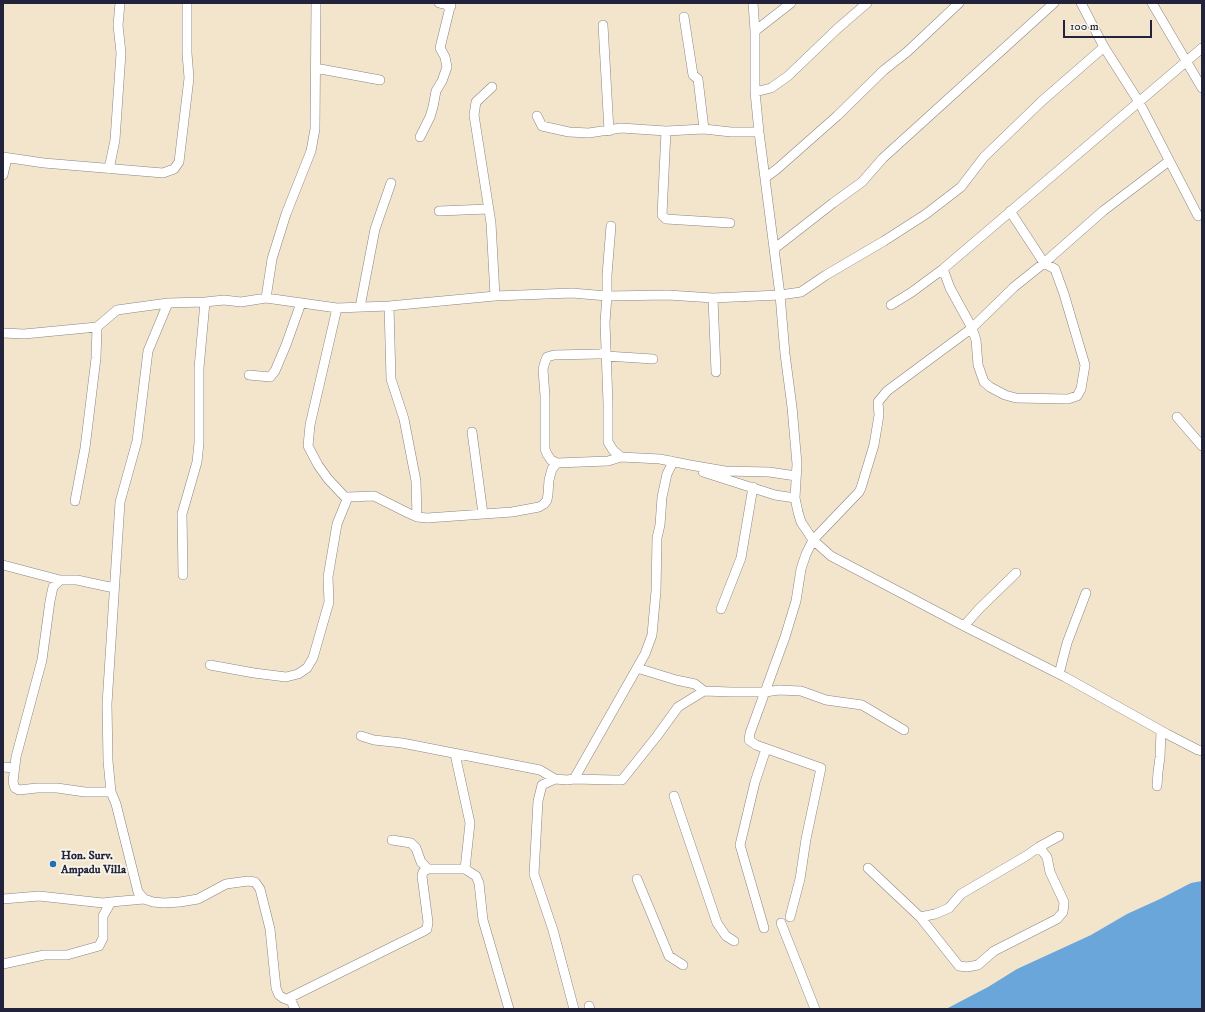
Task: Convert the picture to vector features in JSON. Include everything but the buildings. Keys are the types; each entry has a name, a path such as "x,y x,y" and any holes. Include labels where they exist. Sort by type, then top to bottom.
{"street":[{"path":"109,169 115,140 121,61 118,25 120,3"},
{"path":"3,175 5,158 44,163 163,173 174,169 179,162 189,78 187,53 187,3"},
{"path":"266,298 272,259 286,214 311,151 315,128 316,3"},
{"path":"420,137 430,117 436,91 442,81 447,67 445,57 440,48 451,4 440,3"},
{"path":"753,3 755,32 754,92 780,295 785,354 795,436 797,464 796,498 798,512 802,522 813,540 831,556 1059,674 1161,731 1202,751"},
{"path":"755,32 791,3"},
{"path":"754,92 771,88 788,76 837,29 867,3"},
{"path":"765,178 837,116 884,70 907,52 959,3"},
{"path":"774,249 862,182 884,158 1054,3"},
{"path":"1081,3 1104,47 1139,102 1198,216"},
{"path":"1152,3 1202,88"},
{"path":"684,17 692,75 698,79 704,128"},
{"path":"603,26 609,131"},
{"path":"3,333 24,334 97,327 117,310 168,303 224,300 241,302 266,298 337,308 389,306 495,296 572,293 607,296 668,295 713,298 780,295 801,292 926,214 962,187 984,157 1042,101 1104,47"},
{"path":"890,305 912,292 943,269 1202,48"},
{"path":"315,68 380,80"},
{"path":"492,87 476,102 474,115 491,223 495,296"},
{"path":"537,116 542,126 569,132 589,133 621,128 666,130 704,128 731,132 759,132"},
{"path":"666,130 662,215 666,219 730,223"},
{"path":"790,917 800,879 806,839 821,768 756,745 749,740 750,733 785,637 796,602 801,569 813,540 859,492 861,488 874,445 879,415 878,402 888,390 972,328 1014,287 1044,263 1103,211 1169,161"},
{"path":"360,307 375,229 390,183"},
{"path":"439,211 488,209"},
{"path":"943,269 950,288 972,328 976,340 978,365 984,382 990,387 1006,395 1016,398 1068,399 1077,396 1081,389 1085,365 1055,269 1044,263 1010,211"},
{"path":"611,226 604,322 608,403 608,442 613,450 621,457"},
{"path":"713,298 716,372"},
{"path":"183,575 182,514 197,462 199,443 199,368 205,302"},
{"path":"144,899 138,892 116,804 111,792 108,761 107,704 120,502 136,441 148,351 168,303"},
{"path":"249,375 270,377 275,370 286,345 301,303"},
{"path":"389,306 390,379 404,419 416,481 417,517"},
{"path":"337,308 310,425 308,446 318,466 344,496 374,496 417,517 427,518 512,512 539,507 544,504 547,500 549,480 552,469 557,463"},
{"path":"75,501 85,448 96,358 97,327"},
{"path":"653,359 605,353 554,355 547,357 543,369 545,396 545,449 551,460 557,463 608,461 621,457 639,457 725,471 769,472 796,476"},
{"path":"1177,417 1202,446"},
{"path":"472,432 483,514"},
{"path":"671,463 775,495 796,498"},
{"path":"574,779 646,654 652,635 656,591 657,538 660,525 662,497 671,463"},
{"path":"721,609 741,558 753,487"},
{"path":"210,665 286,677 298,674 307,668 313,658 329,602 328,577 337,524 348,497"},
{"path":"3,565 60,580 77,580 114,588"},
{"path":"964,626 1016,573"},
{"path":"60,580 53,587 42,660 16,757 13,782 14,788 18,790 56,788 85,792 111,792"},
{"path":"1059,674 1067,643 1086,593"},
{"path":"637,668 695,684 704,690 765,692 779,690 801,691 826,700 862,705 904,730"},
{"path":"361,736 374,740 402,743 540,770 555,779 622,780 658,736 678,707 704,690"},
{"path":"1157,786 1161,731"},
{"path":"764,928 740,845 755,782 766,749"},
{"path":"455,754 470,824 465,869"},
{"path":"3,767 14,768"},
{"path":"555,779 542,785 538,801 534,874 553,930 574,1009"},
{"path":"674,796 717,924 726,936 734,941"},
{"path":"920,917 935,914 949,908 961,894 1059,836"},
{"path":"392,840 411,843 416,848 421,862 428,869"},
{"path":"868,868 920,917 959,966 967,967 978,965 994,951 1056,919 1063,912 1064,902 1050,872 1047,857 1039,847"},
{"path":"287,999 427,929 428,922 422,876 423,872 428,869 465,869 476,876 479,883 483,920 509,1009"},
{"path":"637,879 669,956 683,965"},
{"path":"3,899 39,896 103,902 144,899 164,903 180,902 198,899 226,884 248,881 255,882 260,888 270,929 276,988 279,995 291,1001 295,1009"},
{"path":"3,964 44,955 67,955 99,946 103,938 103,916 111,902"},
{"path":"781,922 815,1009"}],"water":[{"path":"1202,881 1202,1009 946,1009 988,987 1017,969 1091,935 1127,914 1191,883"}],"place":[{"name":"Hon. Surv. Ampadu Villa","path":"53,864"}]}
